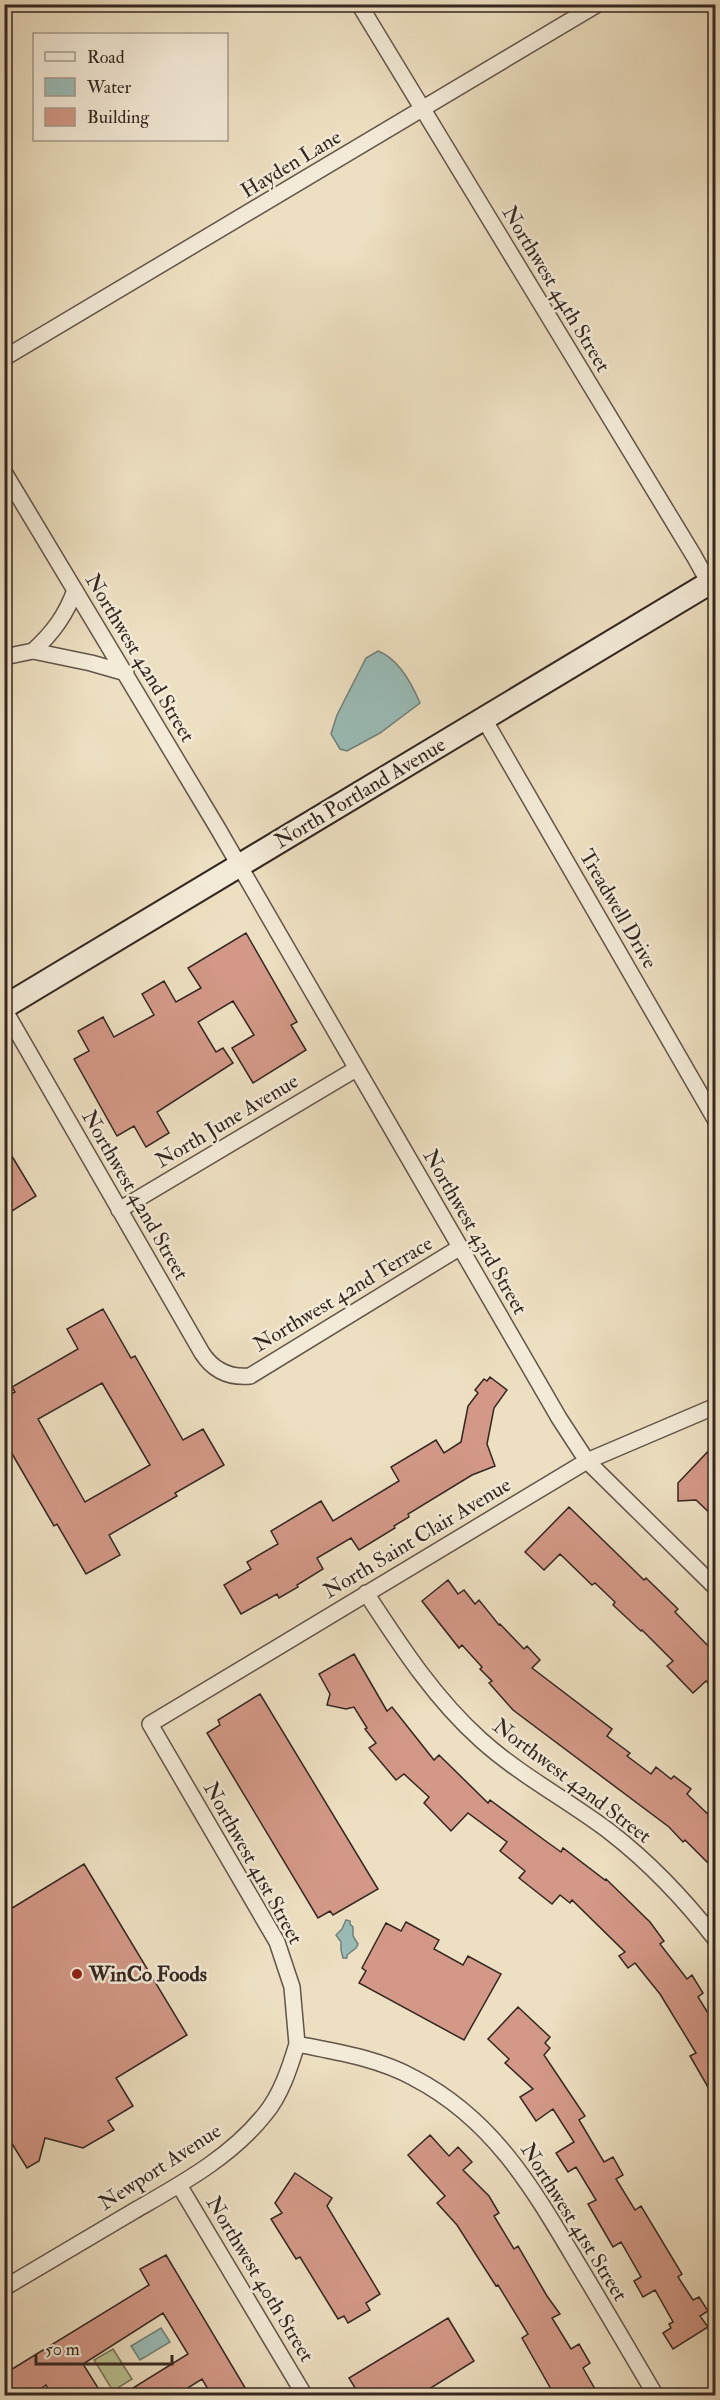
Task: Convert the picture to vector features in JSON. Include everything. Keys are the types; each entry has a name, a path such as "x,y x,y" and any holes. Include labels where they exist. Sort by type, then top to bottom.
{"main road":[{"name":"North Portland Avenue","path":"4,1008 484,719 713,586"}],"street":[{"name":"Northwest 44th Street","path":"359,4 713,586"},
{"name":"Hayden Lane","path":"4,358 598,4"},
{"name":"Northwest 42nd Street","path":"4,472 240,866"},
{"path":"33,651 51,635 68,609 75,590"},
{"path":"4,657 33,651 126,673"},
{"name":"Treadwell Drive","path":"484,719 716,1121"},
{"name":"Northwest 43rd Street","path":"240,866 459,1248 559,1418 587,1461 716,1588"},
{"name":"Northwest 42nd Street","path":"4,1008 210,1364 236,1377 250,1376"},
{"name":"North June Avenue","path":"119,1210 356,1069"},
{"name":"Northwest 42nd Terrace","path":"250,1376 459,1248"},
{"name":"North Saint Clair Avenue","path":"150,1724 587,1461 716,1406"},
{"name":"Northwest 42nd Street","path":"366,1593 408,1659 480,1739 512,1766 600,1825 633,1851 684,1901 716,1940"},
{"name":"Northwest 41st Street","path":"150,1724 277,1942 292,1987 297,2044 369,2060 414,2078 458,2105 505,2151 538,2197 656,2396"},
{"name":"Newport Avenue","path":"4,2288 215,2162 250,2132 268,2112 290,2068 297,2044"},
{"name":"Northwest 40th Street","path":"179,2185 305,2396"}],"green space":[{"path":"113,2349 132,2379 113,2391 94,2360"}],"water":[{"path":"378,651 398,666 409,680 420,703 380,733 347,751 340,749 331,734 337,715 366,658"},
{"path":"346,1920 350,1921 353,1927 353,1936 358,1944 347,1955 347,1958 343,1958 341,1942 336,1935"},
{"path":"161,2328 170,2342 140,2360 131,2346"}],"building":[{"path":"246,933 297,1022 291,1025 306,1050 253,1083 232,1048 254,1035 233,1001 198,1022 216,1052 223,1048 233,1063 157,1112 169,1133 146,1147 134,1126 117,1136 74,1059 89,1051 78,1031 103,1017 114,1037 154,1015 142,994 164,981 176,1002 201,988 188,968"},
{"path":"4,1143 36,1196 4,1216"},
{"path":"103,1309 131,1358 135,1356 183,1440 203,1429 224,1465 175,1493 177,1496 109,1535 120,1555 86,1574 57,1524 54,1526 4,1440 4,1398 15,1392 12,1387 78,1349 67,1329","holes":["102,1383 150,1465 85,1502 38,1419"]},
{"path":"490,1377 507,1390 494,1408 487,1444 495,1466 472,1475 408,1514 409,1517 394,1526 395,1528 359,1550 351,1538 317,1558 323,1569 297,1585 298,1587 279,1598 277,1594 241,1614 224,1585 251,1569 247,1562 278,1544 271,1531 321,1501 333,1521 399,1481 391,1467 436,1440 444,1453 461,1442 468,1406 478,1393 475,1390 484,1379 487,1381"},
{"path":"716,1443 716,1519 696,1500 678,1501 678,1483"},
{"path":"569,1507 644,1580 646,1578 678,1609 675,1612 716,1654 716,1691 706,1681 693,1693 667,1666 673,1661 613,1605 615,1602 595,1583 592,1585 560,1554 544,1570 525,1552"},
{"path":"448,1580 458,1594 464,1590 475,1604 479,1600 499,1625 524,1649 527,1646 540,1660 532,1668 612,1729 607,1736 630,1753 627,1756 651,1774 656,1767 671,1779 674,1776 691,1789 687,1794 716,1822 716,1871 669,1827 513,1710 489,1683 492,1681 480,1669 482,1667 462,1645 459,1648 422,1601"},
{"path":"354,1654 387,1711 392,1707 434,1760 439,1755 488,1803 490,1800 561,1852 563,1848 606,1879 650,1922 664,1941 660,1944 687,1979 692,1975 703,1993 698,1997 716,2026 716,2101 690,2056 696,2053 660,1994 635,1963 628,1968 619,1956 625,1952 572,1900 570,1903 560,1895 552,1904 519,1878 525,1871 500,1851 507,1842 468,1813 451,1831 424,1803 429,1797 404,1774 396,1780 369,1748 376,1743 365,1729 367,1728 354,1707 346,1709 327,1705 330,1694 319,1674"},
{"path":"260,1694 378,1889 333,1915 330,1911 318,1918 207,1733 220,1725 218,1720"},
{"name":"WinCo Foods","path":"84,1864 187,2035 116,2078 133,2106 108,2121 114,2130 83,2148 45,2138 39,2161 27,2168 11,2142 4,2146 4,1913"},
{"path":"406,1922 439,1940 434,1949 463,1965 468,1956 501,1974 464,2040 359,1983 366,1971 362,1968 386,1923 401,1931"},
{"path":"518,2007 550,2037 545,2043 550,2048 544,2055 585,2116 579,2120 604,2162 613,2157 623,2175 616,2179 635,2210 641,2206 682,2274 678,2277 693,2300 699,2297 708,2311 700,2316 708,2327 673,2349 663,2333 671,2328 669,2324 673,2322 655,2290 643,2297 634,2281 641,2277 621,2242 613,2247 588,2204 596,2200 576,2167 568,2172 556,2153 574,2142 553,2109 536,2121 520,2097 533,2089 505,2063 509,2059 488,2039"},
{"path":"430,2135 449,2156 458,2147 472,2162 463,2170 489,2196 499,2213 494,2216 514,2249 518,2246 560,2314 552,2318 571,2349 579,2344 590,2363 583,2368 599,2396 555,2396 522,2338 528,2334 457,2225 437,2203 445,2196 408,2155"},
{"path":"295,2173 332,2198 327,2206 380,2294 366,2303 370,2310 348,2323 344,2316 338,2319 300,2257 296,2259 271,2219 282,2213 275,2203"},
{"path":"166,2255 250,2396 212,2396 202,2379 175,2396 120,2396 188,2354 163,2313 83,2364 103,2396 52,2396 46,2385 30,2396 9,2396 4,2388 4,2374 149,2285 140,2269"},
{"path":"448,2318 474,2361 418,2396 360,2396 349,2378"}],"place":[{"name":"WinCo Foods","path":"77,1974"}]}
